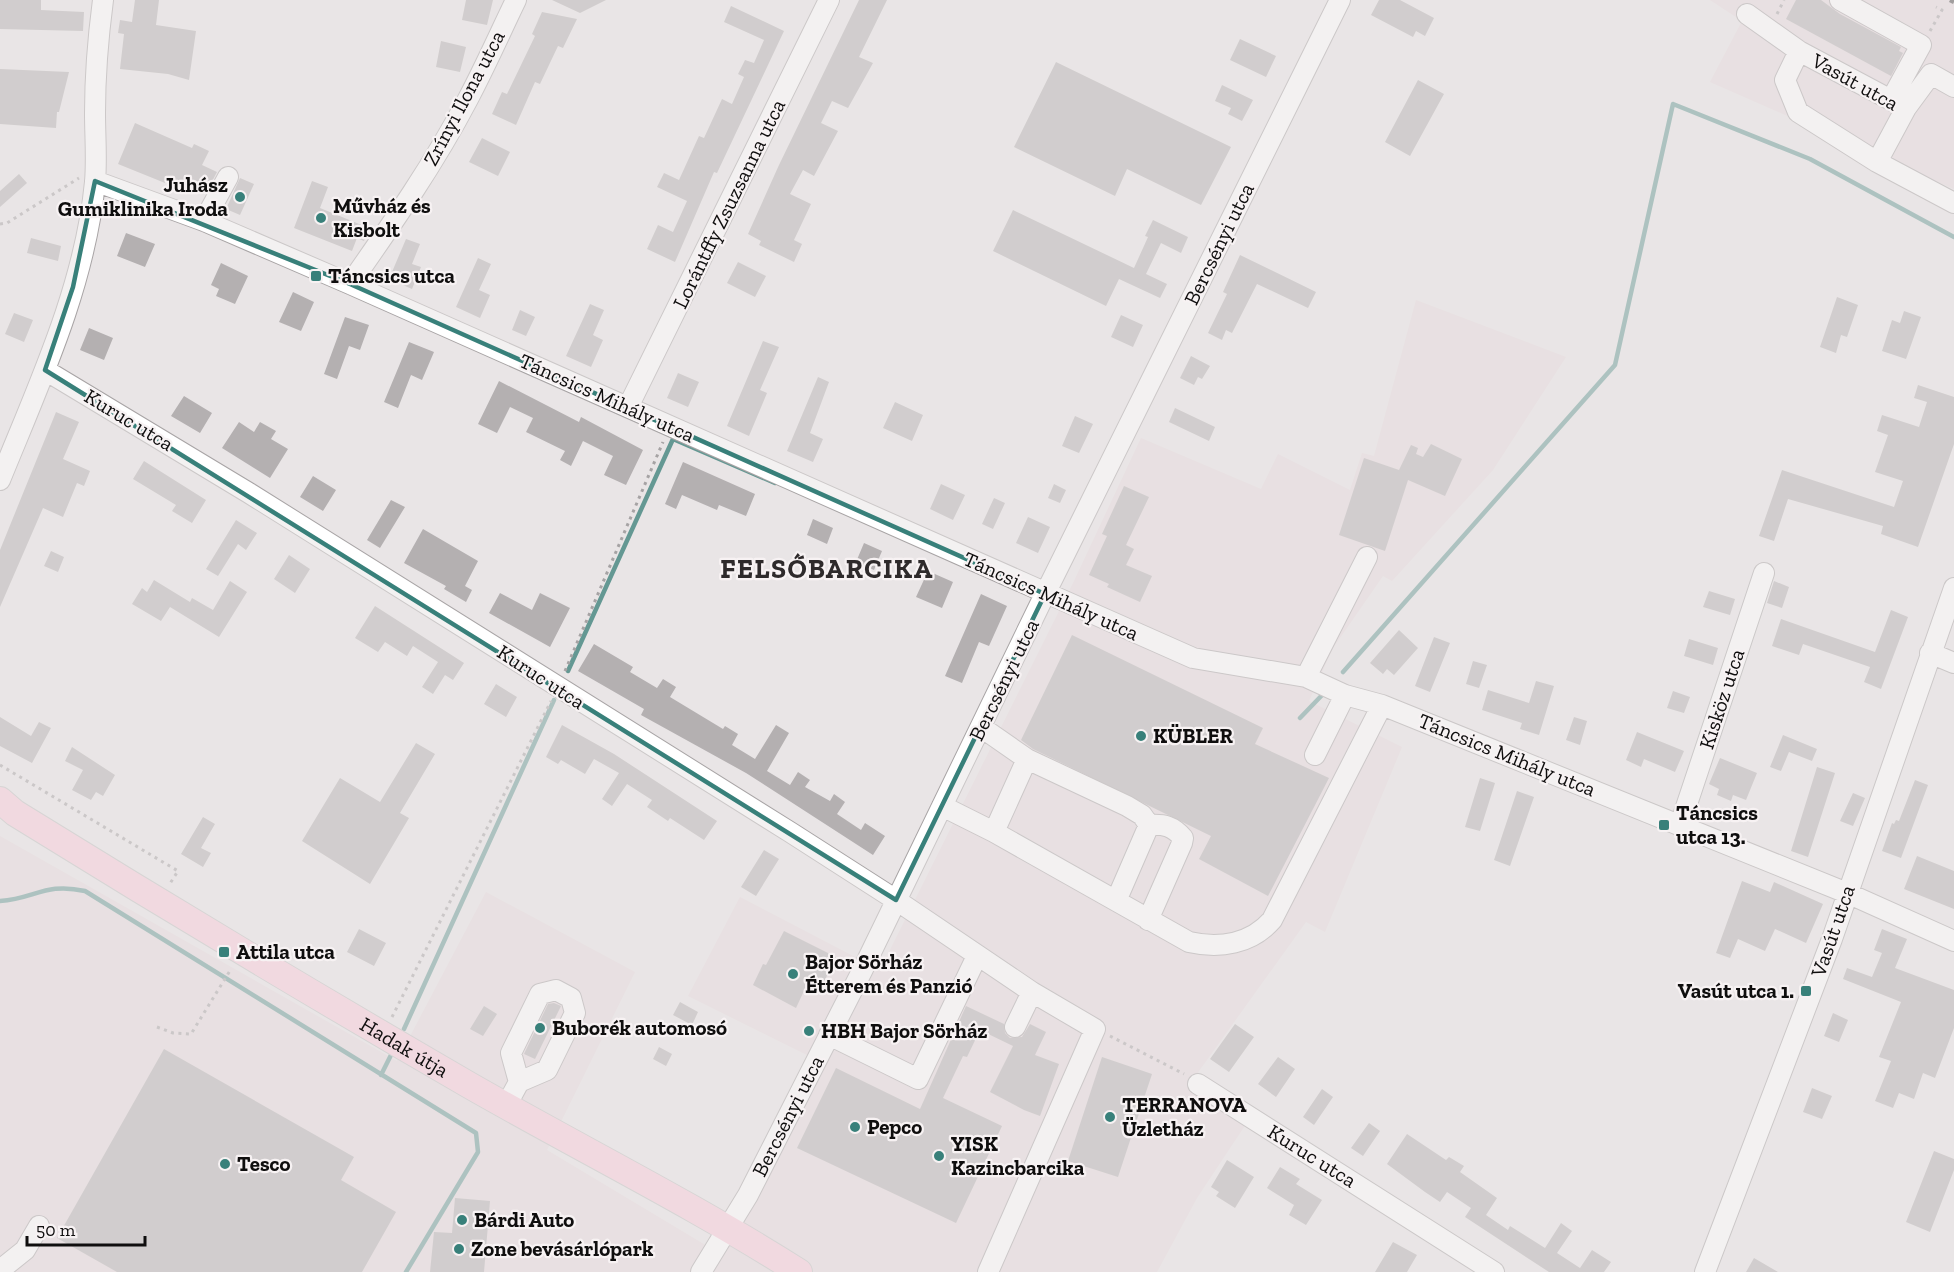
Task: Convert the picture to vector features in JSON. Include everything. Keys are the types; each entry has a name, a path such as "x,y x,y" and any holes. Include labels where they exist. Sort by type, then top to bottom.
{"main road":[{"name":"Hadak útja","path":"5,807 506,1106 728,1229 799,1272"}],"street":[{"path":"0,480 45,370 73,287 95,181 95,100 103,0"},
{"name":"Zrínyi Ilona utca","path":"350,284 391,225 445,139 468,99 516,0"},
{"name":"Lorántffy Zsuzsanna utca","path":"628,407 829,0"},
{"name":"Bercsényi utca","path":"701,1272 728,1229 829,1035 1340,0"},
{"path":"1840,0 1921,45 1898,104"},
{"path":"1747,14 1799,51"},
{"name":"Vasút utca","path":"1877,162 1898,104 1799,51 1785,80 1798,112 1877,162 1954,203"},
{"path":"1898,104 1932,74 1954,87"},
{"path":"204,221 228,177"},
{"name":"Táncsics Mihály utca","path":"95,181 204,221 350,284 1193,658 1306,677 1344,695 1383,705 1846,893 1954,941"},
{"name":"Kuruc utca","path":"45,370 249,493 896,900 1032,992 1095,1029"},
{"path":"1306,677 1367,557"},
{"name":"Kisköz utca","path":"1680,825 1764,573"},
{"name":"Vasút utca","path":"1705,1272 1794,1042 1954,588"},
{"path":"1930,653 1954,663"},
{"path":"1315,755 1344,695"},
{"path":"942,806 994,832 1189,942 1205,946 1243,942 1262,932 1272,920 1383,705"},
{"path":"981,727 1027,759 1127,806 1142,815 1149,825"},
{"path":"994,832 1027,759"},
{"path":"1148,920 1183,838 1176,830 1164,824 1149,825"},
{"path":"1116,901 1149,825"},
{"path":"829,1035 918,1079 977,956"},
{"path":"1015,1027 1032,992"},
{"path":"988,1272 1095,1029"},
{"path":"506,1106 519,1082"},
{"name":"Kuruc utca","path":"1198,1084 1494,1272"},
{"path":"7,1270 25,1250 39,1226"}],"path":[{"path":"1921,45 1942,10 1936,7"},
{"path":"0,224 8,223 77,178 95,181"},
{"path":"384,1033 557,688 669,427"},
{"path":"158,1027 173,1033 191,1034 229,972"},
{"path":"1095,1029 1170,1065 1198,1084"}],"highlighted area":[{"path":"95,181 350,284 1045,594 896,900 45,370 73,287"}],"shaded area":[{"path":"1710,0 1954,0 1954,189 1710,82 1742,21"},
{"path":"1416,300 1566,357 1493,470 1392,581 1383,576 1333,648 1309,701 1402,747 1325,932 1306,922 1199,1071 1189,1089 1246,1124 1197,1198 1157,1272 0,1272 0,836 397,1061 486,892 635,972 547,1150 712,1249 809,1056 688,996 740,897 880,970 1074,581 1141,438 1261,489 1278,454 1350,490 1362,453 1374,456"}],"building":[{"path":"0,0 41,0 41,10 84,12 83,31 0,29"},
{"path":"135,0 159,0 156,25 196,31 189,80 168,74 120,69 124,34 118,33 120,20 132,22"},
{"path":"466,0 493,0 487,25 462,20"},
{"path":"552,0 606,0 580,13"},
{"path":"859,0 887,0 859,57 873,63 848,108 832,101 821,123 838,131 814,176 803,170 790,194 811,204 794,240 802,244 794,262 759,245 761,241 748,234"},
{"path":"1379,0 1400,0 1434,18 1425,36 1416,31 1413,37 1371,15"},
{"path":"1796,0 1821,0 1840,14 1901,47 1899,51 1903,53 1891,76 1786,19"},
{"path":"731,6 784,31 717,173 714,172 675,262 647,249 658,225 673,232 687,201 657,187 664,173 679,180 699,136 704,138 722,99 732,104 744,77 738,74 745,60 754,63 764,40 724,22"},
{"path":"542,12 577,19 563,48 558,46 540,84 535,82 516,125 492,114 502,92 507,94 535,36 532,34"},
{"path":"1240,39 1276,56 1266,77 1230,60"},
{"path":"441,41 466,47 460,72 436,67"},
{"path":"1056,62 1231,147 1201,205 1127,169 1115,196 1014,147"},
{"path":"0,69 69,72 59,112 57,112 56,128 0,124"},
{"path":"1418,80 1444,94 1410,156 1385,142"},
{"path":"1222,85 1253,100 1242,121 1228,114 1231,108 1215,101"},
{"path":"135,123 192,148 194,144 209,151 202,165 217,172 206,193 167,177 165,183 118,164"},
{"path":"482,138 510,152 498,176 469,162"},
{"path":"19,174 27,183 0,207 0,191"},
{"name":"Juhász Gumiklinika Iroda","path":"240,178 254,184 240,215 226,209"},
{"name":"Művház és Kisbolt","path":"312,181 328,187 320,208 369,228 364,241 357,238 352,251 294,228"},
{"path":"1013,210 1134,268 1153,220 1188,237 1181,253 1161,243 1146,274 1167,284 1160,298 1119,279 1106,306 993,251"},
{"path":"126,233 155,244 145,267 117,256"},
{"path":"31,238 61,246 58,261 27,253"},
{"path":"406,239 420,244 412,264 421,267 412,289 389,279"},
{"path":"1240,255 1316,292 1308,308 1257,284 1232,333 1226,330 1222,340 1208,333 1227,294 1223,292"},
{"path":"478,258 491,264 479,290 490,295 480,318 456,307"},
{"path":"738,262 766,276 755,297 727,283"},
{"path":"221,263 248,276 235,304 216,296 219,289 211,285"},
{"path":"293,292 314,302 301,331 279,322"},
{"path":"1837,297 1858,305 1847,337 1841,335 1836,353 1820,347"},
{"path":"590,304 604,310 593,335 603,340 591,367 566,356"},
{"path":"520,310 535,317 526,336 512,330"},
{"path":"1904,311 1921,317 1906,359 1882,351 1892,320 1900,323"},
{"path":"14,313 33,320 24,342 5,334"},
{"path":"1121,315 1143,325 1133,347 1111,337"},
{"path":"345,317 369,325 360,350 349,346 337,379 324,374"},
{"path":"89,328 113,338 104,360 80,350"},
{"path":"763,341 779,347 760,390 767,393 749,436 727,426"},
{"path":"409,342 434,352 422,380 411,375 398,408 384,402"},
{"path":"1191,356 1210,366 1202,379 1198,377 1194,385 1180,378"},
{"path":"678,373 699,382 688,407 667,398"},
{"path":"818,377 829,382 810,433 823,439 813,462 787,451"},
{"path":"499,381 579,422 581,417 643,450 626,485 604,475 613,456 583,441 571,466 560,460 565,451 526,432 533,418 510,407 497,433 478,424"},
{"path":"1918,385 1954,397 1954,444 1918,547 1881,534 1883,526 1788,499 1774,541 1759,536 1782,470 1894,507 1903,481 1875,472 1888,435 1877,431 1882,415 1919,427 1927,402 1914,398"},
{"path":"184,396 212,413 200,433 171,416"},
{"path":"895,402 923,415 912,441 883,428"},
{"path":"1175,408 1215,427 1209,441 1169,422"},
{"path":"56,412 79,422 63,459 90,471 84,486 77,483 63,517 43,508 0,607 0,550"},
{"path":"1075,416 1093,424 1079,453 1062,446"},
{"path":"239,422 254,432 260,422 276,431 271,439 288,449 270,478 222,448"},
{"path":"1431,444 1462,459 1445,496 1408,480 1385,551 1339,535 1364,458 1399,470 1411,445 1418,448 1416,454 1423,457"},
{"path":"144,461 206,500 192,523 172,511 176,505 133,479"},
{"path":"683,462 755,494 746,516 719,505 717,510 682,495 676,509 665,504"},
{"path":"313,476 336,490 323,511 300,497"},
{"path":"941,484 965,495 953,520 930,509"},
{"path":"1054,484 1066,490 1060,503 1048,498"},
{"path":"1124,486 1149,497 1126,545 1134,549 1126,565 1152,576 1140,602 1107,587 1109,584 1089,575 1107,536 1102,534"},
{"path":"994,498 1005,503 993,529 982,524"},
{"path":"391,500 405,507 380,548 367,540"},
{"path":"1028,517 1050,527 1038,553 1016,543"},
{"path":"813,519 833,528 827,544 807,535"},
{"path":"236,520 257,533 246,550 238,544 218,576 206,569"},
{"path":"423,529 478,561 465,586 472,590 466,602 444,589 446,586 404,563"},
{"path":"864,543 882,551 874,570 856,562"},
{"path":"51,551 64,557 58,572 44,566"},
{"path":"289,555 310,569 295,593 274,579"},
{"path":"928,571 953,582 942,608 916,597"},
{"path":"154,580 190,602 192,598 213,610 230,581 247,592 219,637 170,607 161,621 132,604 142,588 147,592"},
{"path":"1774,581 1789,587 1782,608 1767,603"},
{"path":"1709,591 1735,599 1730,615 1703,607"},
{"path":"500,593 532,610 540,593 570,608 550,647 489,613"},
{"path":"981,594 1007,606 989,646 979,642 962,683 945,676"},
{"path":"375,606 464,663 453,680 445,675 433,694 422,687 438,662 413,646 407,656 385,642 378,652 355,638"},
{"path":"1891,610 1908,617 1881,689 1864,682 1870,667 1803,644 1799,655 1772,646 1781,619 1875,652"},
{"path":"1399,630 1418,648 1394,675 1387,669 1383,674 1370,663"},
{"name":"KÜBLER","path":"1072,635 1263,728 1255,744 1329,778 1268,896 1199,859 1211,836 1033,749 1021,740"},
{"path":"1434,637 1450,643 1430,692 1415,686"},
{"path":"1689,639 1718,648 1713,665 1684,656"},
{"path":"594,644 633,667 630,672 657,688 663,679 676,687 670,697 723,729 725,726 738,734 732,745 755,759 776,725 789,733 767,771 790,785 798,772 810,780 805,787 830,801 834,794 845,802 837,814 861,830 865,823 885,836 873,855 746,773 641,715 644,709 578,671"},
{"path":"1473,661 1487,665 1479,688 1466,684"},
{"path":"1536,681 1554,686 1539,735 1520,729 1522,723 1482,710 1488,690 1529,703"},
{"path":"496,684 517,697 506,717 484,704"},
{"path":"1673,691 1690,697 1684,713 1667,708"},
{"path":"0,717 31,736 39,722 51,728 32,763 0,746"},
{"path":"1574,717 1587,721 1580,745 1566,740"},
{"path":"562,725 614,754 717,821 704,840 670,818 668,821 647,807 652,800 627,784 612,806 602,799 619,773 594,759 585,774 561,760 558,764 546,757"},
{"path":"1637,732 1684,751 1675,772 1644,759 1641,767 1626,760"},
{"path":"1783,735 1817,749 1812,761 1789,752 1781,771 1770,767"},
{"path":"416,743 435,754 400,813 409,818 370,884 302,841 340,778 380,802"},
{"path":"72,747 115,775 103,796 96,792 91,800 72,790 83,770 65,761"},
{"path":"1720,758 1757,773 1746,800 1733,795 1731,801 1717,795 1719,789 1709,784"},
{"path":"1817,767 1835,773 1808,857 1791,851"},
{"path":"1480,778 1495,783 1480,831 1465,827"},
{"path":"1915,780 1928,785 1901,858 1882,851 1892,823 1899,821"},
{"path":"1517,791 1534,797 1510,866 1494,860"},
{"path":"1853,793 1865,798 1853,826 1840,821"},
{"path":"203,817 215,824 201,848 211,853 203,867 181,854"},
{"path":"764,850 779,859 756,896 741,887"},
{"path":"1917,856 1954,871 1954,909 1904,889"},
{"path":"1742,881 1770,892 1774,882 1823,904 1806,943 1775,929 1765,951 1738,939 1730,958 1716,953"},
{"path":"359,929 386,943 374,966 347,952"},
{"path":"1882,929 1907,939 1895,968 1954,990 1954,1028 1935,1078 1923,1073 1914,1099 1899,1093 1893,1108 1875,1101 1891,1061 1879,1057 1901,1002 1843,979 1847,968 1872,977 1882,953 1874,950"},
{"name":"Bajor Sörház Étterem és Panzió","path":"784,931 836,957 822,986 809,980 796,1008 753,985"},
{"path":"680,1002 698,1012 692,1025 673,1015"},
{"name":"Buborék automosó","path":"554,1003 561,1006 535,1059 524,1054 548,1004"},
{"path":"484,1006 497,1014 483,1036 470,1029"},
{"path":"966,1006 1004,1024 1005,1033 1010,1038 1022,1037 1030,1024 1046,1032 1035,1055 1059,1064 1040,1116 990,1092 1013,1046 980,1030 967,1057 963,1056 943,1098 1002,1126 956,1223 797,1148 836,1068 920,1109"},
{"path":"1833,1013 1848,1020 1839,1042 1824,1036"},
{"path":"1235,1024 1254,1037 1229,1072 1210,1059"},
{"path":"659,1047 672,1054 666,1066 653,1059"},
{"name":"Tesco","path":"164,1049 354,1157 341,1180 396,1212 362,1272 117,1272 57,1238"},
{"name":"TERRANOVA Üzletház","path":"1102,1057 1152,1074 1118,1177 1068,1161"},
{"path":"1278,1057 1295,1069 1276,1097 1258,1084"},
{"path":"1812,1088 1832,1096 1822,1119 1803,1112"},
{"path":"1322,1089 1333,1097 1314,1125 1303,1117"},
{"path":"1369,1123 1380,1131 1363,1156 1351,1148"},
{"path":"1407,1134 1446,1160 1449,1157 1464,1166 1460,1172 1497,1198 1486,1215 1508,1230 1510,1226 1545,1248 1561,1223 1572,1231 1557,1253 1580,1268 1592,1250 1611,1262 1604,1272 1549,1272 1465,1217 1471,1208 1447,1192 1440,1202 1387,1164"},
{"path":"1934,1151 1954,1159 1954,1170 1930,1232 1906,1222"},
{"path":"1227,1160 1254,1177 1235,1208 1216,1196 1219,1192 1211,1187"},
{"path":"1280,1167 1300,1179 1296,1184 1322,1200 1306,1225 1289,1215 1294,1205 1267,1188"},
{"name":"Zone bevásárlópark","path":"455,1198 490,1201 484,1272 430,1272 434,1232 452,1233"},
{"path":"1393,1242 1417,1255 1407,1272 1375,1272"},
{"path":"1754,1258 1778,1272 1746,1272"}],"waterway":[{"path":"1343,672 1615,365 1673,104 1810,159 1954,237"},
{"path":"568,671 673,439 775,483"},
{"path":"1300,718 1325,692"},
{"path":"404,1029 554,700"},
{"path":"0,901 60,888 85,891 476,1133 478,1152 406,1272"},
{"path":"381,1075 393,1051"}],"railway":[{"path":"1950,0 1954,2"}],"place":[{"name":"Juhász Gumiklinika Iroda","path":"240,197"},
{"name":"Művház és Kisbolt","path":"321,218"},
{"name":"Táncsics utca","path":"316,276"},
{"name":"KÜBLER","path":"1141,736"},
{"name":"Táncsics utca 13.","path":"1664,825"},
{"name":"Attila utca","path":"224,952"},
{"name":"Bajor Sörház Étterem és Panzió","path":"793,974"},
{"name":"Vasút utca 1.","path":"1806,991"},
{"name":"Buborék automosó","path":"540,1028"},
{"name":"HBH Bajor Sörház","path":"809,1031"},
{"name":"TERRANOVA Üzletház","path":"1110,1117"},
{"name":"Pepco","path":"855,1127"},
{"name":"YISK Kazincbarcika","path":"939,1156"},
{"name":"Tesco","path":"225,1164"},
{"name":"Bárdi Auto","path":"462,1220"},
{"name":"Zone bevásárlópark","path":"459,1249"}],"district":[{"name":"FELSŐBARCIKA","path":"827,569"}]}
